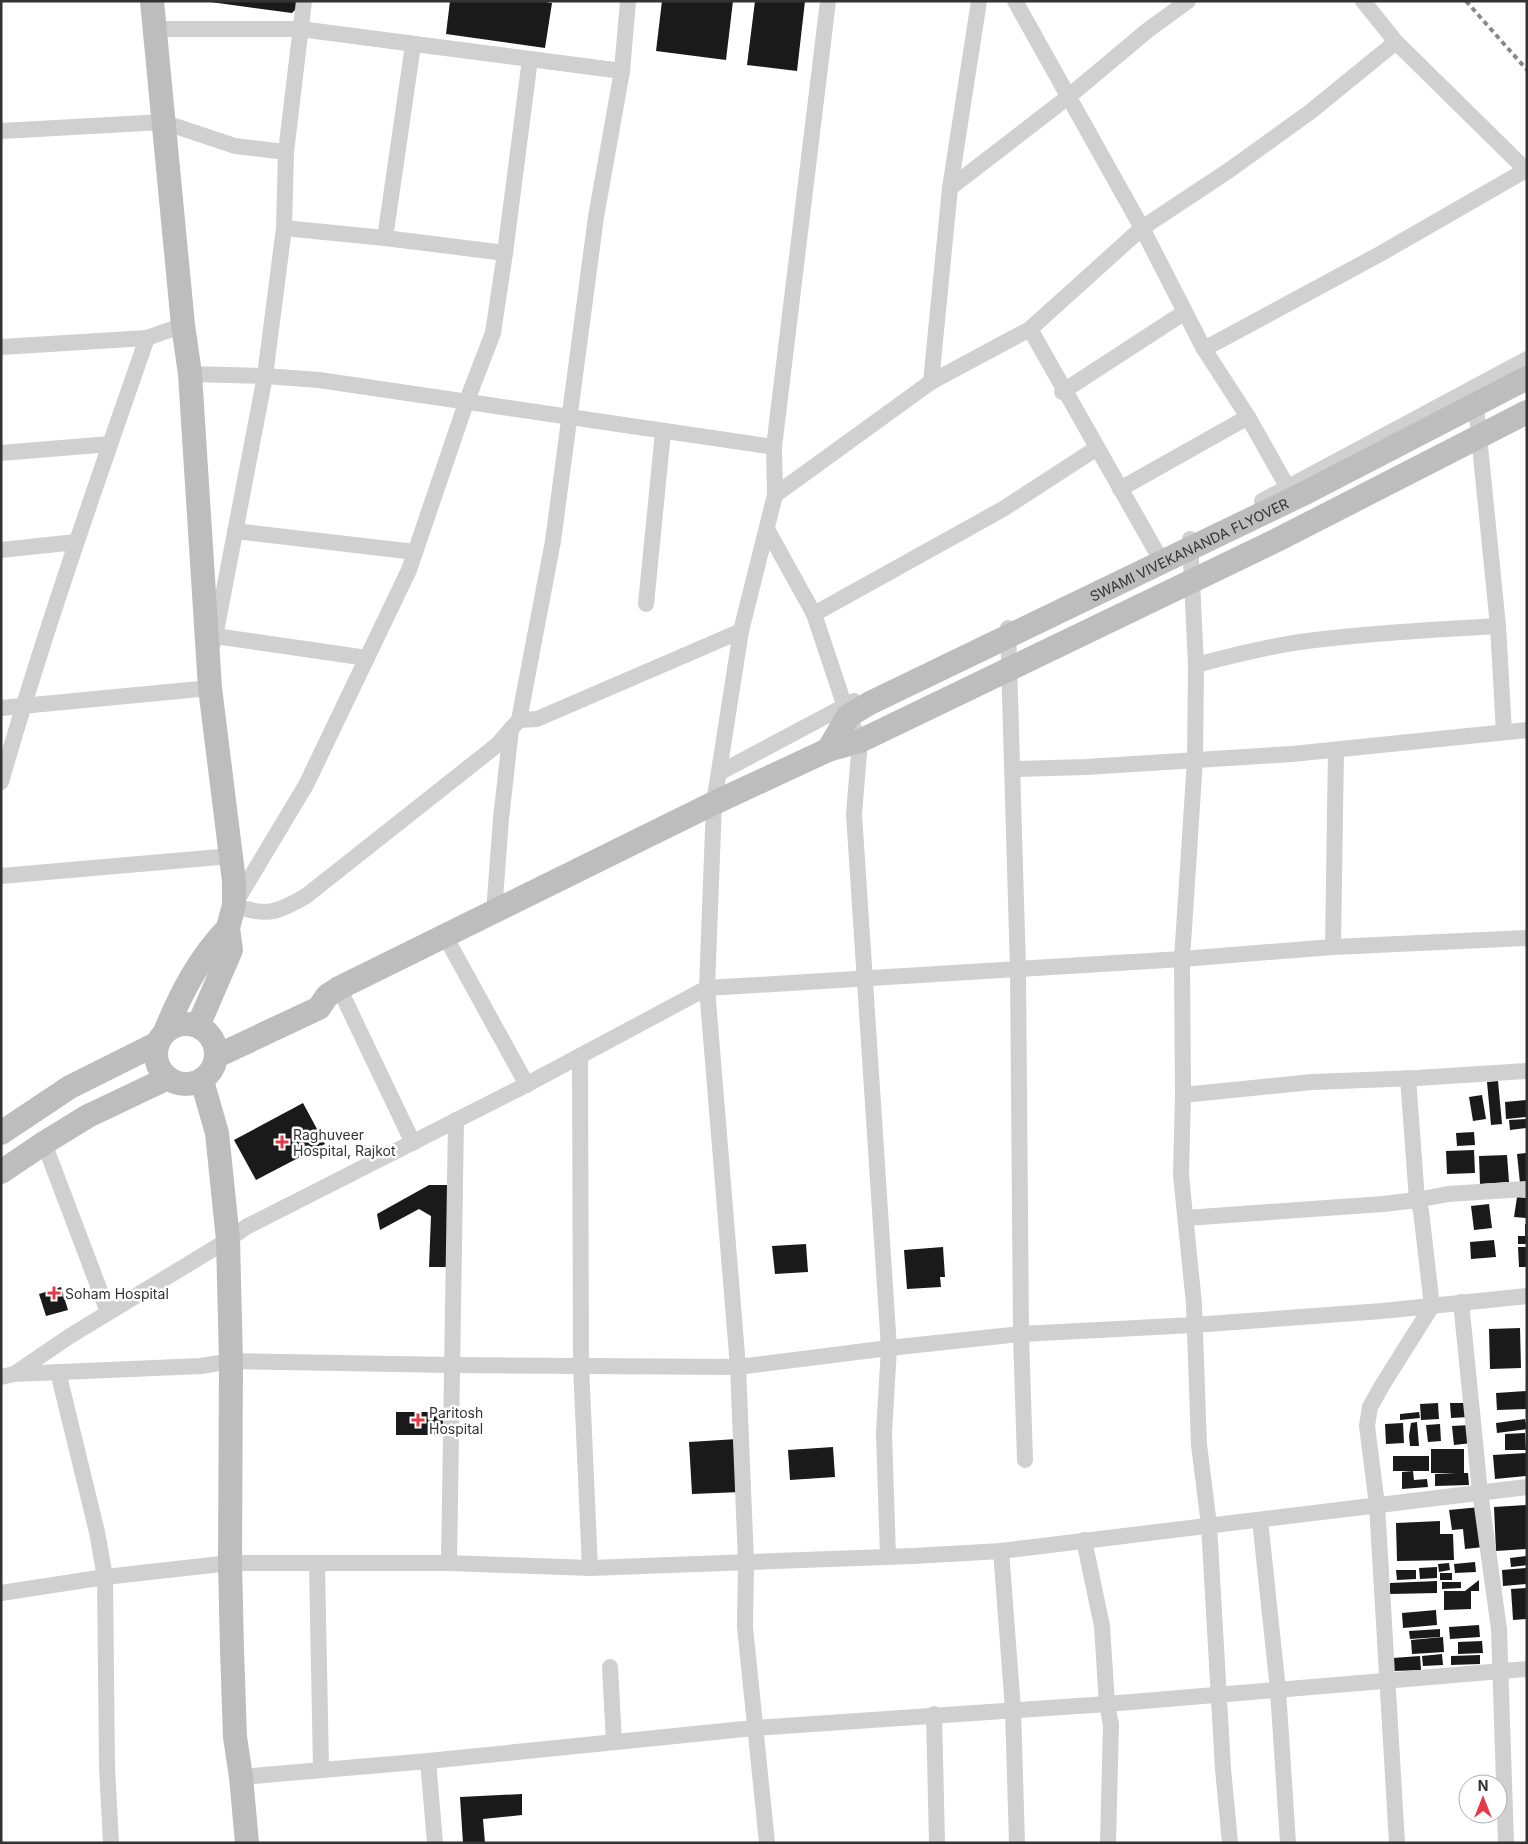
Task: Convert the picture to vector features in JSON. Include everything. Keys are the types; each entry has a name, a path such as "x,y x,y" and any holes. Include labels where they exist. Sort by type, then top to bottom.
{"main road":[{"path":"152,1 183,324 190,374 209,680 234,881 234,905 228,928 230,950 210,1042 213,1070 202,1080 188,1085 174,1082 162,1073 156,1059 161,1038 181,994 212,945 228,928"},
{"name":"SWAMI VIVEKANANDA FLYOVER","path":"846,711 870,704 1304,494 1527,378"},
{"name":"SWAMI VIVEKANANDA FLYOVER","path":"210,1042 319,1008 333,992 714,803 828,750 860,741 883,730 1277,540 1527,412"},
{"path":"828,750 846,711"},
{"path":"1,1133 70,1087 161,1038 178,1025 192,1024 210,1042"},
{"path":"1,1172 88,1116 168,1078"},
{"path":"202,1080 217,1133 228,1240 230,1563 235,1737 247,1843"}],"street":[{"path":"1,708 209,680 215,636 265,376 284,228 286,152 304,1"},
{"path":"494,912 500,829 515,724 553,541 596,217 622,71 628,1"},
{"path":"767,1843 745,1627 746,1562 738,1367 707,988 714,803 740,631 775,496 774,447 828,1"},
{"path":"931,382 950,188 979,1"},
{"path":"1015,1 1142,228 1204,349 1248,417 1288,488"},
{"path":"950,188 1068,97 1148,30 1188,1"},
{"path":"1204,349 1380,254 1526,171 1396,42 1362,1"},
{"path":"155,29 300,29 622,71"},
{"path":"775,496 931,382 1030,330 1142,228 1228,171 1310,112 1396,42"},
{"path":"385,238 413,45"},
{"path":"530,59 506,253 493,333 466,403 409,570 306,785 234,905 252,912 269,913 288,907 306,896 497,745 515,724 537,719 740,631"},
{"path":"1,131 163,122 235,146 286,152"},
{"path":"284,228 506,253"},
{"path":"1064,391 1185,312"},
{"path":"1,347 147,338 183,324"},
{"path":"1030,330 1157,553"},
{"path":"1,782 23,706 76,542 147,338"},
{"path":"719,773 846,711 1008,626 1288,488 1527,359"},
{"path":"190,374 319,380 774,447"},
{"path":"1475,387 1498,626 1504,732"},
{"path":"1120,489 1248,417"},
{"path":"646,604 663,432"},
{"path":"1,453 110,444"},
{"path":"814,614 1003,509 1098,448"},
{"path":"767,528 814,614 846,711 860,741 854,814 889,1348 884,1433 888,1557"},
{"path":"235,531 415,552"},
{"path":"1190,537 1196,665 1195,760 1182,959 1184,1095 1182,1175 1194,1304 1199,1445 1209,1525 1230,1843"},
{"path":"1,550 76,542"},
{"path":"1008,626 1018,969 1021,1334 1025,1460"},
{"path":"1196,665 1242,653 1300,642 1376,634 1498,626"},
{"path":"215,636 366,658"},
{"path":"1013,769 1086,767 1336,750 1527,730"},
{"path":"1332,947 1336,750"},
{"path":"1,876 231,856"},
{"path":"445,936 527,1084"},
{"path":"8,1376 246,1227 527,1084 707,988 1182,959 1332,947 1527,938"},
{"path":"333,992 413,1143"},
{"path":"580,1056 581,1366 590,1568"},
{"path":"1184,1095 1312,1082 1527,1071"},
{"path":"1397,1843 1376,1505 1367,1426 1370,1407 1382,1384 1432,1306 1421,1211 1417,1200 1408,1078"},
{"path":"449,1563 456,1120"},
{"path":"44,1143 108,1312"},
{"path":"1186,1218 1417,1200 1448,1194 1527,1189"},
{"path":"8,1376 202,1366 230,1361 451,1366 738,1367 1021,1334 1194,1325 1432,1306 1527,1296"},
{"path":"1460,1302 1480,1492 1499,1629 1506,1843"},
{"path":"58,1372 97,1532 105,1577 107,1767 111,1843"},
{"path":"1,1593 105,1577 230,1563 449,1563 590,1568 1000,1551 1527,1487"},
{"path":"1260,1520 1278,1690 1288,1843"},
{"path":"1084,1540 1102,1626 1107,1704 1111,1725 1108,1843"},
{"path":"1000,1551 1013,1710 1017,1843"},
{"path":"317,1563 321,1770"},
{"path":"610,1666 614,1742"},
{"path":"241,1778 754,1728 934,1714 1107,1704 1527,1669"},
{"path":"934,1714 937,1843"},
{"path":"428,1761 435,1843"}],"building":[{"path":"203,1 301,1 300,5 292,13"},
{"path":"450,1 539,1 552,3 545,48 446,34"},
{"path":"662,1 733,1 726,60 656,51"},
{"path":"755,1 805,1 797,71 747,65"},
{"path":"1498,1081 1502,1124 1491,1125 1487,1082"},
{"path":"1482,1095 1486,1119 1473,1121 1469,1097"},
{"path":"1526,1100 1527,1117 1506,1119 1505,1102"},
{"path":"303,1103 325,1144 256,1180 234,1140"},
{"path":"1527,1119 1527,1128 1510,1130 1509,1120"},
{"path":"1474,1132 1475,1145 1457,1146 1456,1133"},
{"path":"1474,1150 1475,1173 1447,1174 1446,1151"},
{"path":"1527,1153 1527,1182 1520,1183 1517,1154"},
{"path":"1507,1155 1509,1182 1480,1184 1479,1156"},
{"path":"429,1185 449,1185 449,1267 429,1267 431,1216 419,1209 380,1230 377,1214"},
{"path":"1517,1197 1527,1198 1527,1218 1514,1217"},
{"path":"1489,1204 1492,1228 1474,1230 1471,1206"},
{"path":"1525,1224 1527,1224 1527,1244 1518,1244 1518,1236 1525,1236"},
{"path":"1494,1240 1496,1257 1471,1259 1470,1242"},
{"path":"806,1244 808,1272 775,1274 772,1246"},
{"path":"943,1247 945,1277 940,1277 941,1287 907,1289 904,1250"},
{"path":"1518,1247 1527,1247 1527,1267 1519,1267"},
{"path":"61,1287 68,1310 46,1316 39,1294"},
{"path":"1520,1328 1521,1368 1490,1369 1489,1329"},
{"path":"1527,1391 1527,1409 1497,1410 1496,1393"},
{"path":"1438,1403 1439,1419 1421,1420 1420,1404"},
{"path":"1450,1403 1468,1403 1469,1417 1451,1418"},
{"path":"396,1412 443,1412 443,1435 396,1435"},
{"path":"1419,1412 1420,1418 1400,1420 1400,1414"},
{"path":"1525,1419 1527,1429 1497,1433 1496,1423"},
{"path":"1417,1422 1419,1446 1410,1446 1411,1423"},
{"path":"1403,1423 1404,1443 1386,1444 1385,1424"},
{"path":"1440,1424 1441,1441 1428,1442 1426,1425"},
{"path":"1470,1425 1472,1443 1454,1445 1452,1426"},
{"path":"1525,1433 1526,1450 1505,1450 1505,1434"},
{"path":"737,1439 741,1492 692,1494 689,1442"},
{"path":"833,1447 835,1477 790,1480 788,1450"},
{"path":"1431,1449 1464,1449 1464,1473 1468,1473 1469,1485 1435,1486 1435,1474 1456,1473 1431,1473"},
{"path":"1526,1453 1527,1476 1495,1479 1493,1455"},
{"path":"1393,1456 1429,1456 1429,1471 1393,1471"},
{"path":"1413,1471 1414,1480 1427,1479 1428,1487 1402,1489 1402,1472"},
{"path":"1527,1505 1527,1549 1496,1551 1494,1507"},
{"path":"1480,1507 1484,1547 1465,1549 1463,1529 1452,1530 1449,1510"},
{"path":"1440,1521 1440,1534 1453,1534 1454,1560 1397,1561 1396,1523"},
{"path":"1527,1556 1527,1565 1511,1567 1510,1558"},
{"path":"1475,1562 1476,1572 1455,1573 1454,1564"},
{"path":"1449,1563 1450,1570 1439,1572 1438,1564"},
{"path":"1437,1567 1437,1578 1420,1579 1419,1568"},
{"path":"1527,1568 1527,1584 1503,1586 1502,1570"},
{"path":"1396,1570 1416,1570 1416,1579 1397,1580"},
{"path":"1440,1573 1452,1573 1452,1580 1440,1580"},
{"path":"1479,1580 1479,1591 1471,1591 1471,1609 1444,1610 1444,1591 1465,1591"},
{"path":"1437,1581 1437,1593 1390,1594 1390,1583"},
{"path":"1442,1582 1461,1582 1461,1588 1442,1589"},
{"path":"1527,1588 1527,1619 1513,1620 1511,1589"},
{"path":"1436,1610 1437,1625 1403,1628 1402,1613"},
{"path":"1479,1625 1480,1637 1450,1639 1449,1627"},
{"path":"1440,1629 1440,1637 1410,1639 1409,1631"},
{"path":"1443,1637 1444,1652 1412,1654 1411,1640"},
{"path":"1482,1641 1483,1653 1458,1654 1458,1642"},
{"path":"1442,1654 1443,1665 1423,1666 1422,1656"},
{"path":"1480,1655 1480,1664 1451,1665 1451,1656"},
{"path":"1420,1656 1421,1670 1394,1671 1393,1658"},
{"path":"522,1794 522,1815 483,1819 485,1843 463,1843 460,1797"}],"railway":[{"path":"1466,1 1527,70"}],"place":[{"name":"Raghuveer Hospital, Rajkot","path":"282,1142"},
{"name":"Soham Hospital","path":"54,1293"},
{"name":"Paritosh Hospital","path":"418,1420"}]}
